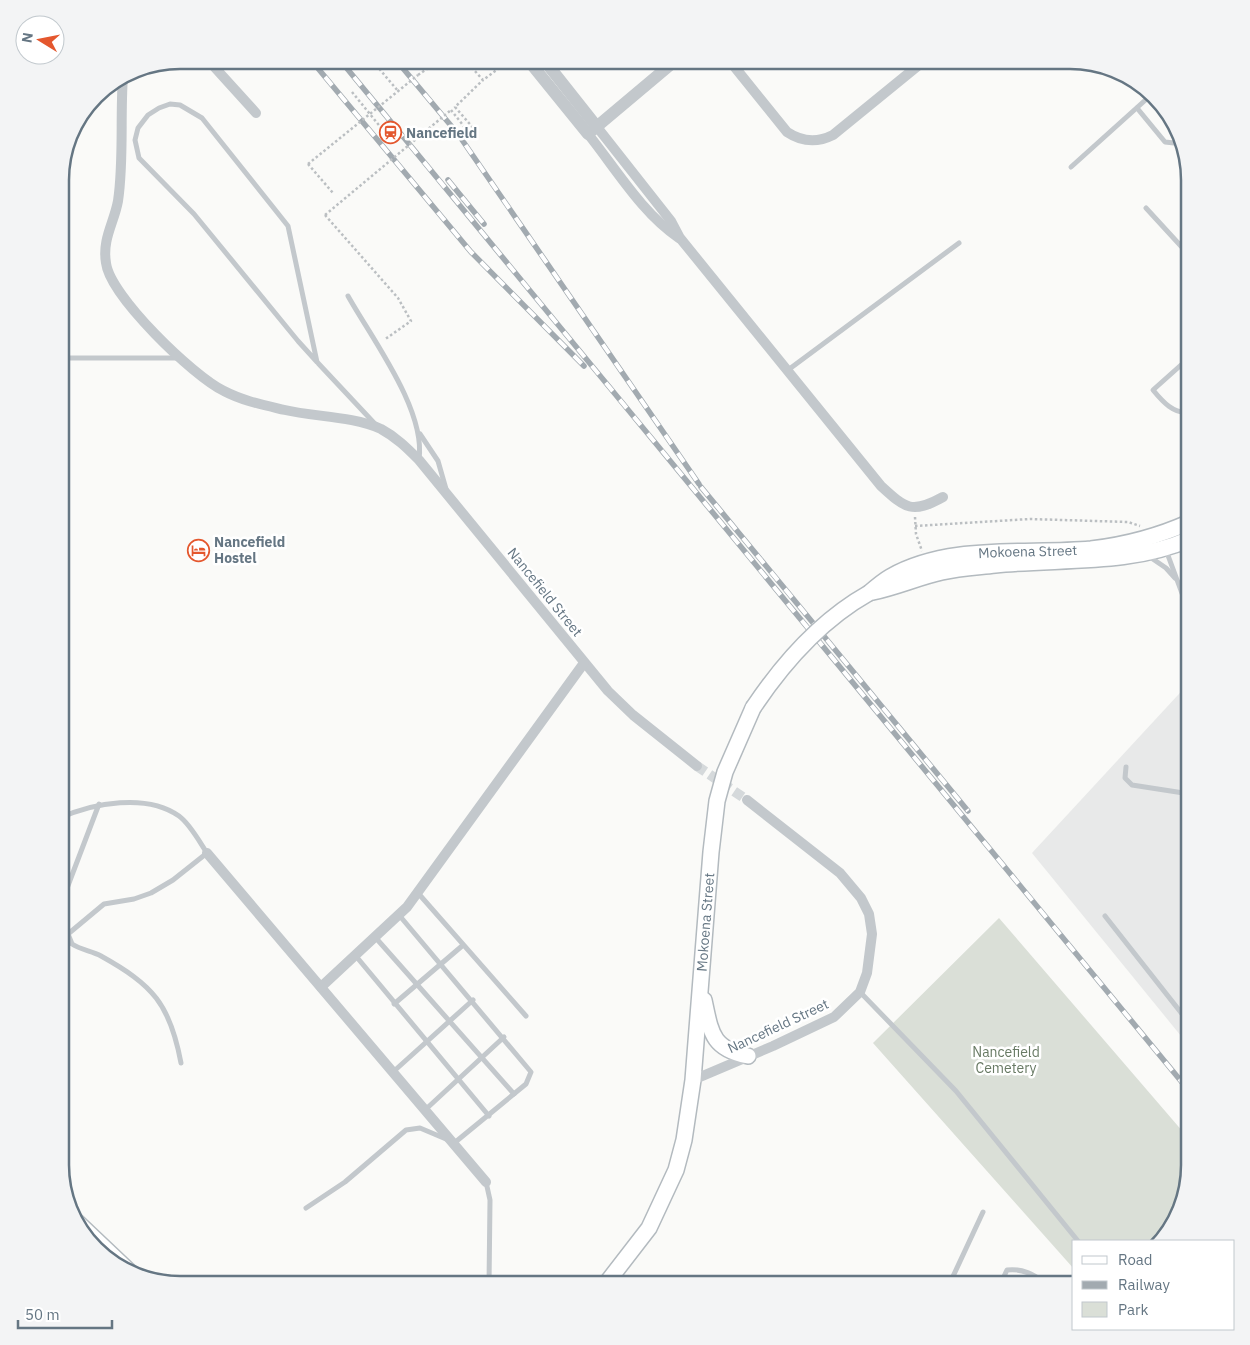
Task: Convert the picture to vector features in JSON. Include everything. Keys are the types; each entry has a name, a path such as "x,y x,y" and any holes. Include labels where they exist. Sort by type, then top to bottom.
{"main road":[{"name":"Mokoena Street","path":"893,582 964,568 1044,561 1110,560 1145,554 1181,529"},
{"name":"Mokoena Street","path":"613,1276 628,1258 662,1205 676,1170 684,1140 693,1080 711,852 717,801 725,772 753,708 773,678 796,652 841,610 869,592 937,560 969,555 1091,549 1169,539"},
{"path":"701,984 710,1023 717,1040 724,1049 748,1056"}],"street":[{"path":"216,69 256,113"},
{"path":"536,69 592,130"},
{"path":"550,69 650,213 664,228 680,238 881,486 903,505 920,508 943,497"},
{"path":"592,130 665,69"},
{"path":"737,69 787,132 801,140 809,141 826,139 833,135 914,69"},
{"path":"123,85 118,200 107,234 104,251 106,265 125,300 199,376 224,391 254,403 379,429"},
{"name":"Nancefield Street","path":"379,429 393,436 419,460 584,663 634,715 698,766"},
{"path":"321,987 398,915 418,893 584,663"},
{"name":"Nancefield Street","path":"693,1080 834,1017 860,992 867,973 872,934 869,914 862,898 840,873 747,800"},
{"path":"207,853 486,1182"}],"lane":[{"path":"1071,167 1147,99"},
{"path":"317,362 288,226 202,118 180,105 170,104 148,115 138,128 136,140 139,158 194,214 317,362 379,429"},
{"path":"1137,108 1165,142 1175,143"},
{"path":"1146,208 1181,246"},
{"path":"788,370 959,243"},
{"path":"348,296 396,377 420,434 438,461 448,496"},
{"path":"69,358 180,358"},
{"path":"1181,365 1153,390 1163,402 1174,410 1181,411"},
{"path":"419,460 420,434"},
{"path":"1169,539 1181,557"},
{"path":"1169,539 1181,587"},
{"path":"1145,554 1166,568 1181,587"},
{"path":"1126,767 1125,778 1132,785 1181,793"},
{"path":"69,814 99,804 124,802 165,810 184,821 207,853 173,880 151,893 134,899 104,904 69,933"},
{"path":"69,881 99,804"},
{"path":"418,893 462,946 526,1016"},
{"path":"306,1208 345,1182 406,1130 412,1128 427,1130 454,1144 526,1084 531,1072 473,1000 398,915"},
{"path":"1104,916 1181,1013"},
{"path":"69,936 72,944 100,956 123,969 157,996 170,1021 181,1063"},
{"path":"375,936 514,1094"},
{"path":"394,1004 462,946"},
{"path":"355,955 488,1116"},
{"path":"860,992 956,1091 1077,1240"},
{"path":"392,1072 473,1000"},
{"path":"425,1110 504,1037"},
{"path":"486,1182 490,1200 489,1276"},
{"path":"953,1276 983,1212"},
{"path":"1004,1276 1007,1270 1019,1269 1035,1276"}],"path":[{"path":"379,69 398,91"},
{"path":"333,193 308,164 427,69"},
{"path":"474,69 484,80"},
{"path":"376,345 411,321 398,298 325,215 451,110 470,134 475,130 456,107 498,69"},
{"path":"352,92 391,140"},
{"path":"924,556 915,526 1030,519 1128,522 1138,524 1169,539"}],"shaded area":[{"path":"1181,692 1181,1036 1032,853"}],"green space":[{"name":"Nancefield Cemetery","path":"999,918 1181,1130 1180,1180 1175,1201 1163,1227 1152,1240 1072,1240 1072,1267 873,1043"}],"tunnel":[{"path":"697,766 747,800"}],"railway":[{"path":"318,69 471,252 584,366"},
{"path":"347,69 1181,1081"},
{"path":"404,69 458,134 699,484"},
{"path":"448,180 484,224"},
{"path":"701,487 968,811"}],"place":[{"name":"Nancefield","path":"390,133"},
{"name":"Nancefield Hostel","path":"198,550"}]}
